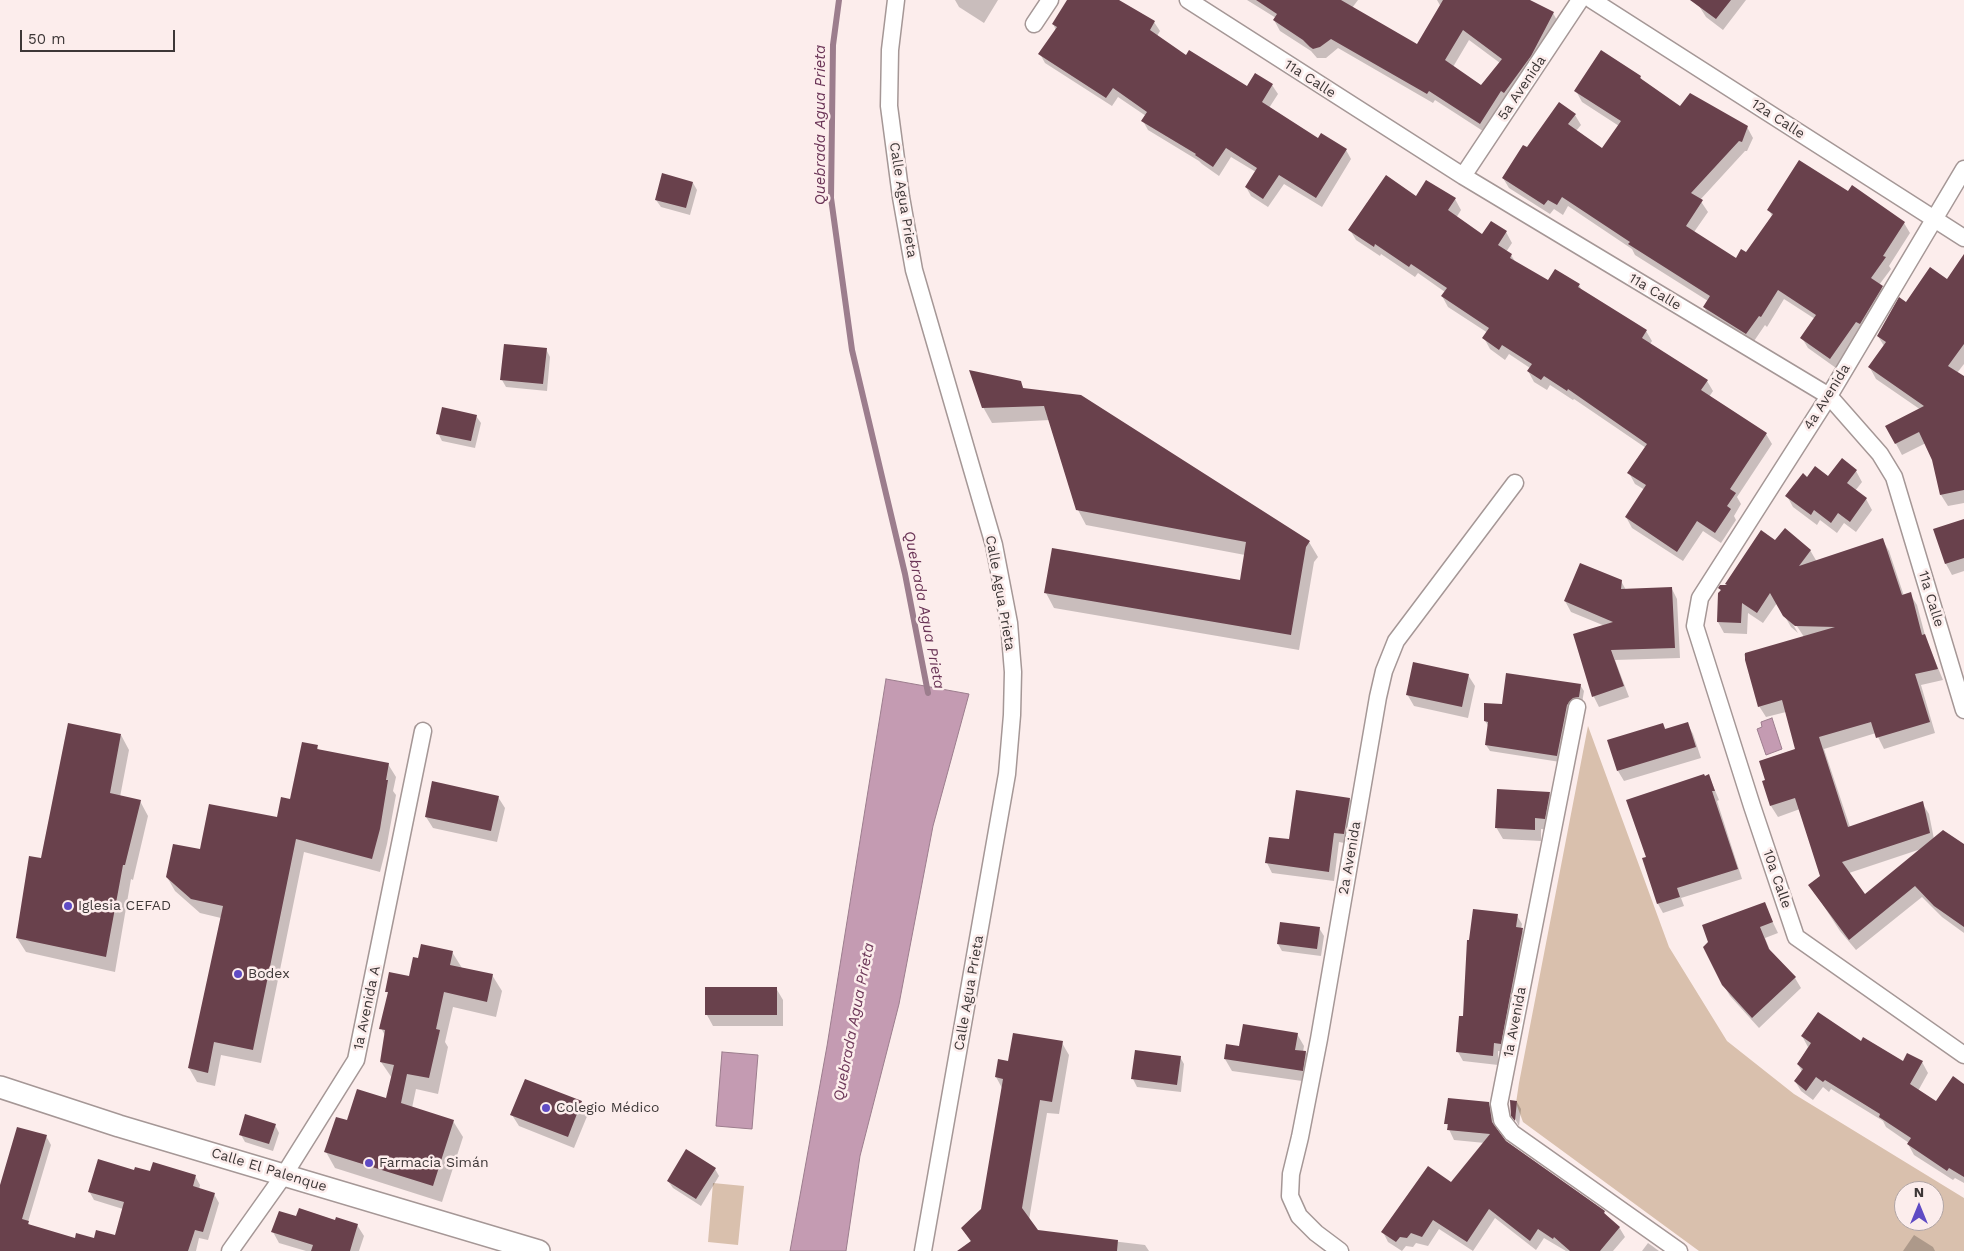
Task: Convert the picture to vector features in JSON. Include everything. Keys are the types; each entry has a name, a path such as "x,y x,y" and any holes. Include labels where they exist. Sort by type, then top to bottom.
{"street":[{"name":"Calle Agua Prieta","path":"896,0 890,50 888,106 901,197 914,270 994,545 1009,623 1013,672 1007,774 923,1251"},
{"path":"1034,24 1050,0"},
{"name":"11a Calle","path":"1188,0 1463,176 1829,396 1880,454 1894,476 1964,710"},
{"name":"5a Avenida","path":"1463,176 1580,0"},
{"name":"12a Calle","path":"1592,0 1964,238"},
{"name":"4a Avenida","path":"1694,626 1700,598 1829,396 1964,169"},
{"name":"2a Avenida","path":"1340,1251 1316,1233 1299,1216 1290,1196 1290,1174 1300,1137 1319,1039 1378,697 1384,671 1396,641 1515,483"},
{"name":"10a Calle","path":"1694,626 1796,937 1964,1055"},
{"name":"1a Avenida","path":"1577,707 1499,1104 1502,1120 1512,1133 1679,1251"},
{"name":"1a Avenida A","path":"230,1251 284,1175 356,1060 423,731"},
{"name":"Calle El Palenque","path":"0,1087 119,1126 284,1175 512,1247 538,1251"}],"shaded area":[{"path":"1588,726 1669,947 1727,1041 1794,1094 1936,1181 1894,1181 1894,1231 1944,1231 1944,1186 1964,1198 1964,1251 1699,1251 1523,1122 1516,1103"},
{"path":"713,1183 744,1186 738,1245 708,1242"}],"water":[{"path":"886,679 969,694 933,826 899,1004 860,1156 846,1251 790,1251 827,1046"},
{"path":"1772,718 1782,749 1766,755 1757,729 1762,727 1761,722"},
{"path":"722,1052 758,1055 752,1129 716,1126"}],"building":[{"path":"1067,0 1119,0 1155,21 1150,30 1186,55 1189,50 1247,86 1255,73 1273,84 1262,102 1318,138 1321,133 1347,149 1316,198 1279,175 1263,199 1245,187 1257,168 1226,148 1213,167 1196,154 1141,121 1147,112 1113,88 1106,98 1038,54 1057,27 1052,24"},
{"path":"1256,0 1341,0 1417,44 1443,0 1530,0 1554,12 1531,56 1504,93 1501,91 1480,124 1429,91 1427,94 1331,39 1320,47 1313,49 1273,20 1277,14","holes":["1463,30 1502,59 1481,85 1445,60"]},
{"path":"1690,0 1731,0 1716,19"},
{"path":"1601,50 1641,76 1640,78 1680,106 1690,93 1748,126 1742,142 1739,141 1691,193 1703,200 1686,226 1736,258 1741,249 1746,252 1773,214 1767,210 1799,160 1848,191 1852,185 1905,222 1883,256 1886,257 1871,278 1883,286 1860,324 1856,322 1830,359 1800,338 1816,315 1778,290 1761,317 1759,316 1746,334 1703,307 1710,296 1628,244 1630,242 1562,197 1557,205 1548,200 1544,205 1502,178 1523,145 1527,147 1559,102 1576,114 1568,124 1602,148 1621,121 1574,91"},
{"path":"662,173 693,182 686,208 655,200"},
{"path":"1386,175 1416,196 1426,180 1456,198 1448,210 1482,234 1491,221 1507,231 1498,245 1512,254 1510,258 1548,280 1555,269 1580,284 1578,287 1647,330 1642,338 1708,380 1701,390 1767,433 1730,489 1736,493 1727,506 1731,509 1715,533 1697,521 1677,552 1625,517 1646,485 1627,473 1647,444 1568,389 1567,391 1544,376 1541,380 1527,371 1532,364 1502,345 1499,350 1482,338 1489,328 1441,296 1447,288 1411,264 1409,267 1375,244 1374,247 1348,230"},
{"path":"1964,254 1964,344 1948,366 1964,376 1964,490 1940,495 1932,460 1919,432 1895,444 1885,426 1924,406 1868,367 1886,342 1877,336 1899,297 1906,302 1930,267 1947,279"},
{"path":"504,344 547,348 543,384 500,380"},
{"path":"969,370 1021,381 1023,388 1081,395 1310,541 1306,547 1291,635 1044,593 1052,548 1240,580 1246,542 1076,510 1044,406 982,408"},
{"path":"442,407 477,415 471,441 436,434"},
{"path":"1842,458 1857,470 1847,483 1867,498 1850,522 1838,513 1831,523 1814,510 1811,515 1785,496 1803,473 1807,477 1815,466 1828,476"},
{"path":"1964,519 1964,558 1945,564 1933,529"},
{"path":"1785,528 1811,550 1799,566 1883,538 1902,595 1911,592 1922,635 1925,634 1938,669 1915,674 1930,722 1876,738 1871,722 1819,737 1848,827 1923,801 1930,833 1842,862 1865,894 1943,830 1964,844 1964,927 1934,906 1915,886 1849,940 1808,885 1820,876 1795,798 1770,806 1762,781 1765,780 1759,761 1795,749 1782,700 1758,707 1745,660 1745,653 1835,627 1795,626 1783,616 1770,593 1757,613 1742,603 1741,623 1717,622 1718,593 1721,590 1718,588 1720,585 1727,585 1725,584 1761,530 1775,540"},
{"path":"1580,563 1622,580 1621,589 1672,587 1675,648 1611,650 1624,686 1592,697 1573,634 1613,622 1564,601"},
{"path":"1413,662 1469,674 1462,707 1406,695"},
{"path":"1506,673 1581,684 1579,697 1573,698 1567,705 1557,756 1485,745 1488,722 1484,721 1484,703 1502,704"},
{"path":"1688,722 1696,747 1617,771 1607,740 1663,723 1665,729"},
{"path":"68,723 121,734 110,793 141,800 125,865 123,865 106,957 16,938 29,856 41,858"},
{"name":"Bodex","path":"302,742 318,745 317,749 389,763 380,829 372,859 296,839 253,1050 214,1042 208,1073 188,1068 223,906 191,899 166,877 173,844 200,849 209,804 277,817 281,797 290,799"},
{"path":"1704,774 1705,776 1709,774 1715,791 1712,791 1738,869 1677,888 1680,897 1657,904 1642,858 1646,857 1626,800"},
{"path":"432,781 499,796 491,831 425,817"},
{"path":"1497,789 1550,792 1545,819 1535,818 1535,830 1495,828"},
{"path":"1296,790 1350,798 1344,834 1334,833 1329,872 1265,863 1269,837 1289,839"},
{"path":"1765,902 1773,922 1760,927 1769,949 1796,977 1752,1018 1722,985 1703,947 1708,942 1702,925"},
{"path":"1473,909 1518,914 1516,927 1523,928 1501,1044 1494,1043 1493,1056 1456,1052 1459,1016 1463,1016 1467,940 1469,940"},
{"path":"1280,922 1320,927 1317,949 1277,944"},
{"path":"421,944 453,951 450,965 493,974 487,1002 444,992 436,1029 440,1030 429,1078 407,1074 401,1103 454,1120 433,1186 324,1152 336,1117 347,1120 357,1089 386,1098 394,1065 380,1062 385,1030 379,1029 388,992 385,992 389,972 409,976 413,957 418,958"},
{"path":"705,987 777,987 777,1015 705,1015"},
{"path":"1818,1012 1861,1041 1863,1037 1903,1061 1907,1053 1923,1061 1910,1084 1936,1101 1953,1076 1964,1084 1964,1177 1949,1168 1947,1171 1907,1144 1911,1138 1879,1117 1880,1114 1825,1080 1823,1082 1816,1077 1806,1091 1794,1081 1803,1069 1797,1064 1811,1043 1801,1036"},
{"path":"1243,1024 1298,1033 1295,1050 1306,1051 1303,1071 1224,1059 1226,1044 1239,1046"},
{"path":"1013,1033 1063,1041 1052,1102 1040,1100 1022,1208 1038,1230 1118,1240 1117,1251 957,1251 971,1241 961,1228 981,1209 1003,1079 995,1077 998,1059 1008,1061"},
{"path":"1135,1050 1181,1056 1177,1085 1131,1079"},
{"name":"Colegio Médico","path":"525,1079 582,1101 568,1137 510,1115"},
{"path":"1448,1098 1489,1102 1492,1122 1506,1141 1605,1211 1604,1213 1620,1227 1600,1251 1570,1251 1554,1237 1553,1239 1538,1229 1530,1241 1489,1209 1467,1242 1433,1220 1422,1237 1411,1233 1407,1238 1400,1237 1396,1242 1381,1232 1428,1166 1451,1182 1490,1134 1447,1130 1448,1124 1444,1124"},
{"path":"1510,1100 1517,1101 1515,1121 1511,1116"},
{"path":"245,1114 276,1124 269,1144 239,1135"},
{"path":"17,1127 47,1135 22,1219 29,1221 28,1224 75,1238 76,1233 94,1238 96,1230 115,1235 124,1202 88,1192 98,1159 134,1170 135,1167 150,1171 153,1162 196,1175 193,1186 215,1193 203,1232 195,1230 188,1251 0,1251 0,1185"},
{"path":"686,1149 716,1168 696,1199 667,1181"},
{"path":"299,1208 335,1220 336,1217 358,1224 350,1251 311,1251 313,1245 271,1232 279,1211 296,1216"}],"waterway":[{"name":"Quebrada Agua Prieta","path":"839,0 833,45 831,198 852,350 905,574 928,693"}],"place":[{"name":"Iglesia CEFAD","path":"68,906"},
{"name":"Bodex","path":"238,974"},
{"name":"Colegio Médico","path":"546,1108"},
{"name":"Farmacia Simán","path":"369,1163"}]}
